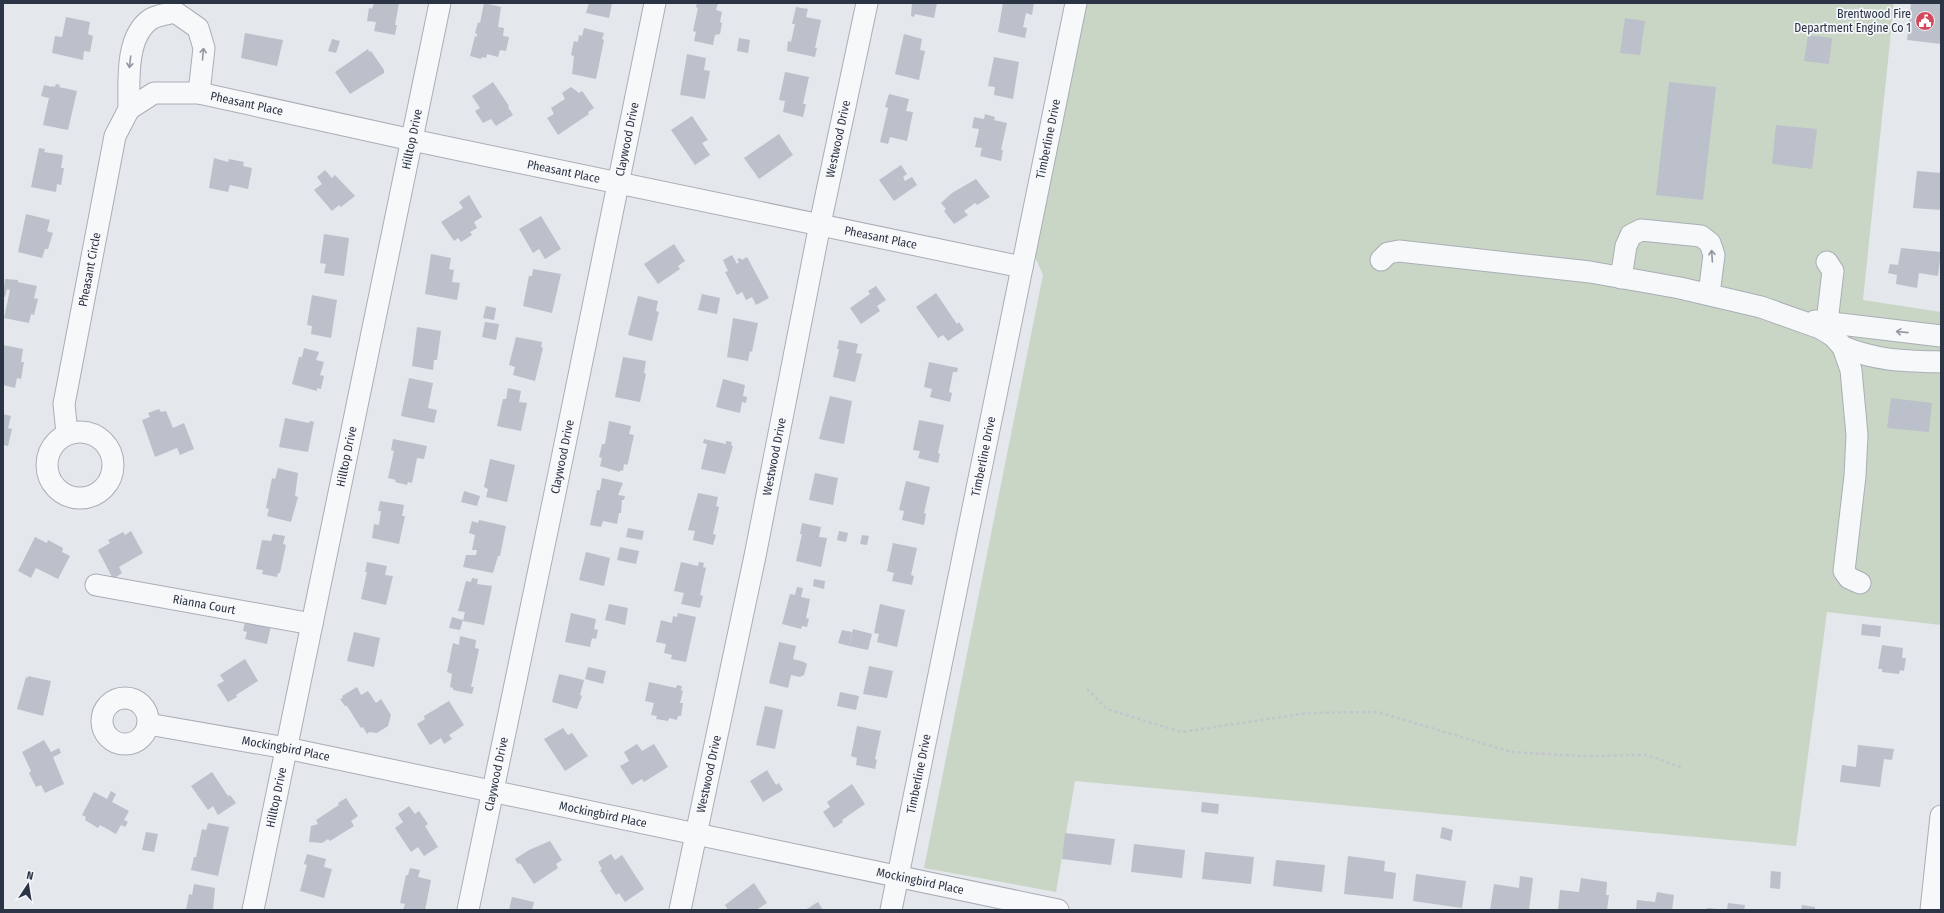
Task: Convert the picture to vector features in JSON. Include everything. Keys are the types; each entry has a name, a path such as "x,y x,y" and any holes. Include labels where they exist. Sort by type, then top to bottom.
{"street":[{"name":"Hilltop Drive","path":"253,910 440,3"},
{"name":"Claywood Drive","path":"468,910 655,3"},
{"name":"Westwood Drive","path":"680,910 756,548 820,224 867,3"},
{"name":"Timberline Drive","path":"892,910 1076,3"},
{"name":"Pheasant Circle","path":"67,434 64,404 115,136 129,109 129,67 132,49 140,30 151,19 175,12 198,28 204,48 199,93 154,93 129,109"},
{"name":"Pheasant Place","path":"199,93 412,140 1022,267"},
{"path":"1621,278 1626,246 1631,235 1641,230 1701,236 1710,243 1714,255 1709,294"},
{"path":"1381,260 1388,253 1399,251 1590,272 1709,294 1761,306 1820,328 1833,336 1843,347 1851,370 1856,435 1855,476 1844,571 1849,578 1860,583"},
{"path":"1827,322 1833,271 1828,262"},
{"path":"1789,317 1941,336"},
{"path":"1843,347 1863,355 1888,360 1941,362"},
{"name":"Rianna Court","path":"96,585 312,624"},
{"name":"Mockingbird Place","path":"148,724 286,748 1058,910"},
{"path":"1931,910 1940,848 1941,816"}],"path":[{"path":"1087,689 1107,709 1181,732 1308,712 1378,712 1511,752 1582,756 1647,755 1683,768"}],"green space":[{"path":"1085,3 1894,3 1863,300 1941,312 1941,625 1827,612 1796,846 1075,781 1056,892 924,868 1043,275 1034,254"}],"building":[{"path":"374,3 399,3 395,25 397,25 395,35 374,31 376,22 367,21 369,8 372,9"},
{"path":"484,3 501,7 498,27 504,28 503,36 509,37 506,51 500,50 498,57 487,54 486,58 482,57 481,59 470,56 475,36 477,37 477,34 475,33 478,22 480,23"},
{"path":"589,3 612,3 609,18 586,13"},
{"path":"697,3 718,3 716,10 722,12 720,34 715,35 713,45 694,41 696,32 693,31 698,8 696,7"},
{"path":"912,3 937,3 934,18 915,14 914,17 911,16"},
{"path":"1003,3 1034,3 1032,15 1026,13 1023,27 1027,28 1025,38 998,32"},
{"name":"Brentwood Fire Department Engine Co 1","path":"1911,3 1941,3 1941,44 1907,40"},
{"path":"796,7 808,9 806,17 821,20 815,48 817,48 815,57 787,51 788,41 791,42 795,24 792,24"},
{"path":"66,17 90,22 88,34 93,36 90,52 84,51 83,60 52,53 55,36 62,37"},
{"path":"1625,18 1645,21 1640,55 1620,53"},
{"path":"584,28 604,33 596,79 572,74 574,56 571,55 574,41 578,42 579,35 582,36"},
{"path":"245,33 283,40 277,66 241,58"},
{"path":"904,34 922,39 920,50 925,51 919,80 895,74"},
{"path":"1808,35 1832,38 1829,64 1804,61"},
{"path":"739,38 750,40 748,53 737,51"},
{"path":"332,39 340,41 336,53 328,51"},
{"path":"368,49 384,70 384,73 350,94 335,72"},
{"path":"687,54 706,58 704,70 710,71 705,99 680,95"},
{"path":"994,57 1019,62 1013,99 994,95 995,87 988,86"},
{"path":"785,72 809,77 803,104 806,104 803,117 783,112 785,101 779,100"},
{"path":"493,82 509,106 508,107 513,115 496,126 491,119 483,123 475,111 480,108 472,96"},
{"path":"1669,82 1716,87 1703,200 1656,195"},
{"path":"56,84 60,85 59,87 77,91 68,130 43,125 49,98 41,96 44,85 55,87"},
{"path":"571,87 579,93 582,91 594,108 588,112 589,114 558,135 547,118 554,114 551,108 565,99 562,93"},
{"path":"889,94 909,99 906,111 913,112 907,141 890,137 888,144 880,142 888,108 885,107"},
{"path":"985,114 995,117 994,120 1007,123 1001,150 1003,150 1001,161 980,156 982,148 975,147 979,129 972,128 974,117 984,119"},
{"path":"692,116 708,140 702,143 710,155 695,165 671,130"},
{"path":"1776,125 1817,129 1812,169 1772,164"},
{"path":"779,134 793,155 759,179 744,158"},
{"path":"39,148 45,149 44,152 63,155 61,168 64,168 61,185 57,184 56,192 31,187"},
{"path":"214,158 228,162 229,159 244,162 243,166 252,168 248,189 230,185 228,192 209,188"},
{"path":"901,165 907,174 903,177 905,181 912,177 917,185 894,201 879,180"},
{"path":"325,170 332,178 335,175 355,196 341,207 339,205 332,211 314,190 322,184 317,177"},
{"path":"1917,171 1941,173 1941,210 1913,208"},
{"path":"976,179 990,197 977,205 975,203 964,211 968,215 954,224 944,211 946,209 941,203 952,193"},
{"path":"469,195 482,217 474,222 477,228 470,232 472,235 461,242 458,238 454,241 441,222 463,208 459,202"},
{"path":"26,214 50,220 47,231 53,233 48,249 45,249 42,258 18,252"},
{"path":"541,216 561,249 545,259 539,249 533,253 519,229"},
{"path":"324,234 349,238 344,276 324,273 326,264 320,263"},
{"path":"674,244 685,261 678,266 680,269 658,284 644,264"},
{"path":"1901,248 1941,252 1938,276 1919,273 1917,288 1896,284 1897,275 1888,273 1890,264 1898,265"},
{"path":"431,254 451,258 449,269 454,270 452,282 460,283 457,300 425,294"},
{"path":"732,255 737,264 739,262 737,259 740,258 742,260 747,257 769,298 756,305 752,297 746,300 742,292 737,295 725,272 728,271 723,260"},
{"path":"533,269 561,274 552,313 523,306 529,276 532,276"},
{"path":"5,279 18,280 18,282 37,286 34,298 38,299 34,315 31,314 29,323 4,318 10,290 7,289 5,297 3,297"},
{"path":"876,286 886,300 877,306 880,311 861,324 850,308 870,294 868,291"},
{"path":"936,293 957,324 959,322 964,330 948,341 943,335 938,338 916,307"},
{"path":"702,294 720,298 717,314 698,310"},
{"path":"312,295 337,300 331,338 311,334 312,326 307,325"},
{"path":"638,296 658,301 656,311 659,312 652,341 628,335"},
{"path":"486,306 496,308 494,320 483,318"},
{"path":"733,318 758,323 752,352 750,351 748,361 727,357"},
{"path":"485,322 499,324 496,340 482,337"},
{"path":"417,327 441,331 437,360 434,360 433,370 412,366"},
{"path":"516,337 542,342 541,347 543,348 535,381 513,375 515,367 509,365"},
{"path":"839,340 858,344 856,353 862,354 855,382 833,377 839,349 837,349"},
{"path":"3,345 23,349 21,362 24,362 21,379 17,378 15,388 3,385"},
{"path":"304,348 319,352 316,360 324,362 320,375 324,376 321,389 317,388 317,391 292,384 299,357 302,357"},
{"path":"623,357 646,361 644,373 646,374 640,402 615,397"},
{"path":"929,362 958,368 957,372 953,372 949,392 952,393 950,402 930,397 932,389 924,387"},
{"path":"409,378 433,383 428,408 437,410 434,423 401,416"},
{"path":"723,379 745,385 743,396 747,397 746,403 742,402 740,413 716,407"},
{"path":"508,388 521,391 519,402 527,403 521,431 497,426 503,399 506,399"},
{"path":"830,396 852,401 844,444 819,439"},
{"path":"1891,398 1932,403 1929,432 1887,428"},
{"path":"159,409 161,412 166,411 173,428 184,423 194,449 180,455 177,448 155,457 142,420 150,417 148,413"},
{"path":"3,414 11,416 8,428 12,429 8,446 4,445 4,448"},
{"path":"285,418 309,423 310,421 314,422 308,452 279,447"},
{"path":"919,420 944,425 938,453 940,454 938,463 918,458 920,451 913,450"},
{"path":"609,421 631,426 629,434 634,435 628,463 627,465 624,464 623,471 620,470 620,472 600,466 602,458 599,457 602,444 605,444"},
{"path":"393,439 427,446 424,459 417,458 412,483 408,482 407,485 395,482 396,480 388,478 394,451 391,450"},
{"path":"704,439 726,444 726,441 732,442 731,445 733,446 725,474 701,469 707,444 703,443"},
{"path":"490,459 515,465 507,502 486,497 488,489 484,487"},
{"path":"278,468 298,473 295,496 298,497 291,522 267,516 269,509 266,508 272,478 275,479"},
{"path":"815,473 838,478 833,505 809,500"},
{"path":"602,478 623,483 618,495 625,496 624,500 622,500 621,513 619,513 617,524 603,521 601,527 590,525 597,490 600,490"},
{"path":"906,481 930,487 924,513 926,514 924,525 902,520 904,511 899,510"},
{"path":"464,491 480,496 477,506 461,502"},
{"path":"698,493 718,497 716,506 719,507 713,534 716,535 713,545 693,540 695,531 688,530"},
{"path":"380,501 404,505 402,516 405,516 399,544 372,538 374,524 379,525 381,511 378,511"},
{"path":"479,520 506,526 500,556 498,556 493,573 463,567 466,555 476,555 477,550 472,550 475,535 469,533 472,521 478,523"},
{"path":"802,523 821,527 819,537 827,538 821,567 796,561 802,534 800,534"},
{"path":"628,528 644,531 642,540 626,537"},
{"path":"131,531 143,553 119,567 122,573 113,579 98,550 110,543 108,540 123,532 125,535"},
{"path":"839,531 848,533 846,542 837,540"},
{"path":"273,534 285,536 283,544 286,545 280,573 278,573 277,577 262,574 263,570 256,569 262,540 271,541"},
{"path":"862,535 869,536 867,545 860,544"},
{"path":"35,537 47,543 48,540 63,548 62,552 70,556 58,579 36,568 31,578 18,571"},
{"path":"893,543 917,548 911,575 914,576 912,585 892,581 894,573 887,571"},
{"path":"620,547 639,551 636,564 617,560"},
{"path":"586,552 610,558 604,586 579,580"},
{"path":"367,562 387,566 385,575 393,576 386,605 361,599 367,572 365,572"},
{"path":"681,562 698,566 699,562 704,563 703,567 706,568 700,595 703,596 700,608 681,604 684,593 674,591"},
{"path":"472,578 478,579 477,584 492,586 484,625 463,621 465,612 458,611 466,581 471,582"},
{"path":"814,579 825,581 824,589 813,586"},
{"path":"797,587 803,588 801,597 810,599 806,618 809,619 807,627 802,626 801,629 782,624 790,594 795,595"},
{"path":"249,602 275,607 267,644 245,639 247,632 243,631"},
{"path":"609,604 628,608 625,625 605,620"},
{"path":"880,604 905,610 897,647 877,642 879,634 874,633"},
{"path":"571,613 596,619 594,629 598,630 596,639 592,638 590,647 565,642"},
{"path":"678,613 696,617 686,662 671,659 672,655 664,653 666,644 656,642 661,620 672,623 673,616 677,617"},
{"path":"452,617 463,620 460,630 449,628"},
{"path":"1862,624 1881,626 1880,637 1861,635"},
{"path":"853,629 872,634 868,650 849,646"},
{"path":"842,630 852,632 849,646 838,643"},
{"path":"354,632 380,638 374,667 347,661"},
{"path":"460,636 476,640 475,648 479,649 471,687 474,687 472,694 453,690 453,688 450,687 452,674 447,672 453,643 459,645"},
{"path":"779,642 796,646 793,659 807,664 804,675 800,677 791,675 788,688 769,683"},
{"path":"1882,645 1903,648 1902,658 1906,658 1904,671 1900,670 1899,674 1882,672 1882,669 1878,669"},
{"path":"245,659 258,681 228,702 217,685 224,681 220,675"},
{"path":"869,666 893,671 887,698 863,694"},
{"path":"588,667 606,671 603,684 585,679"},
{"path":"559,674 584,680 580,695 582,696 577,709 552,702"},
{"path":"28,676 51,681 43,716 17,709 26,677 28,678"},
{"path":"649,682 676,688 677,685 682,686 681,690 683,691 680,703 683,703 681,716 678,716 677,720 669,718 668,721 656,719 657,716 651,715 654,703 645,701"},
{"path":"357,687 361,695 368,691 376,703 381,699 391,715 388,726 377,733 369,732 367,734 363,727 361,728 347,706 345,706 340,699 343,698 342,696"},
{"path":"840,692 859,696 856,710 837,706"},
{"path":"449,701 464,725 449,735 452,739 444,744 441,738 430,745 417,724 425,719 424,716"},
{"path":"765,706 783,710 775,749 756,745"},
{"path":"857,726 881,731 875,759 877,760 875,769 856,765 857,758 851,756"},
{"path":"563,728 568,735 572,733 588,756 565,771 544,739"},
{"path":"44,740 51,752 59,748 61,753 53,757 64,784 45,793 41,785 36,787 29,773 31,771 22,752"},
{"path":"637,744 642,751 654,744 668,767 644,782 642,779 632,785 620,766 629,761 624,752"},
{"path":"1858,745 1894,749 1892,760 1884,759 1880,787 1840,782 1842,765 1856,767"},
{"path":"767,770 776,785 779,783 783,790 763,802 750,781"},
{"path":"212,772 228,796 230,795 236,803 218,815 213,806 208,810 191,786"},
{"path":"852,784 865,804 842,820 843,822 834,828 823,812 830,807 827,802"},
{"path":"111,791 116,794 112,802 129,811 124,820 128,822 125,827 121,825 116,834 100,825 98,828 85,820 86,817 82,815 94,792 107,799"},
{"path":"346,798 358,816 351,821 354,826 330,841 328,839 322,843 309,842 311,826 318,824 316,820 339,805 338,803"},
{"path":"1202,802 1219,804 1218,814 1201,812"},
{"path":"409,806 415,814 419,811 428,824 425,826 438,847 424,856 418,847 411,852 395,828 403,822 398,814"},
{"path":"208,823 229,827 218,876 191,870 194,857 196,857 202,829 206,830"},
{"path":"1442,827 1453,830 1451,841 1440,838"},
{"path":"146,832 158,834 154,852 142,850"},
{"path":"1065,833 1115,839 1111,865 1062,859"},
{"path":"550,841 562,860 556,864 558,868 534,884 520,863 518,864 515,859 529,850"},
{"path":"1134,844 1185,850 1182,878 1131,872"},
{"path":"1205,852 1254,857 1251,884 1202,879"},
{"path":"307,854 326,859 324,867 332,869 324,898 300,891 307,865 304,864"},
{"path":"611,854 615,860 622,855 644,889 625,902 619,893 616,895 600,870 602,869 598,862"},
{"path":"1348,856 1385,861 1384,871 1396,873 1393,899 1344,894"},
{"path":"1276,860 1325,865 1322,892 1273,886"},
{"path":"410,868 420,870 418,877 431,880 425,910 403,910 405,904 400,903 406,875 408,875"},
{"path":"1771,871 1781,872 1780,889 1770,888"},
{"path":"1416,874 1466,881 1462,908 1413,901"},
{"path":"1520,876 1533,878 1529,910 1490,910 1494,884 1519,888"},
{"path":"1581,878 1607,882 1606,895 1609,895 1607,910 1558,910 1560,890 1579,892"},
{"path":"754,883 767,903 756,910 728,910 725,905"},
{"path":"194,884 215,888 213,910 186,910 189,894 192,895"},
{"path":"1657,892 1674,895 1672,910 1636,910 1637,900 1655,902"},
{"path":"512,897 534,902 532,910 509,910"},
{"path":"818,902 823,910 805,910"},
{"path":"1728,903 1745,905 1744,910 1727,910"},
{"path":"1802,905 1815,907 1815,910 1801,910"},
{"path":"1707,908 1718,909 1718,910 1707,910"}],"place":[{"name":"Brentwood Fire Department Engine Co 1","path":"1925,21"}]}
